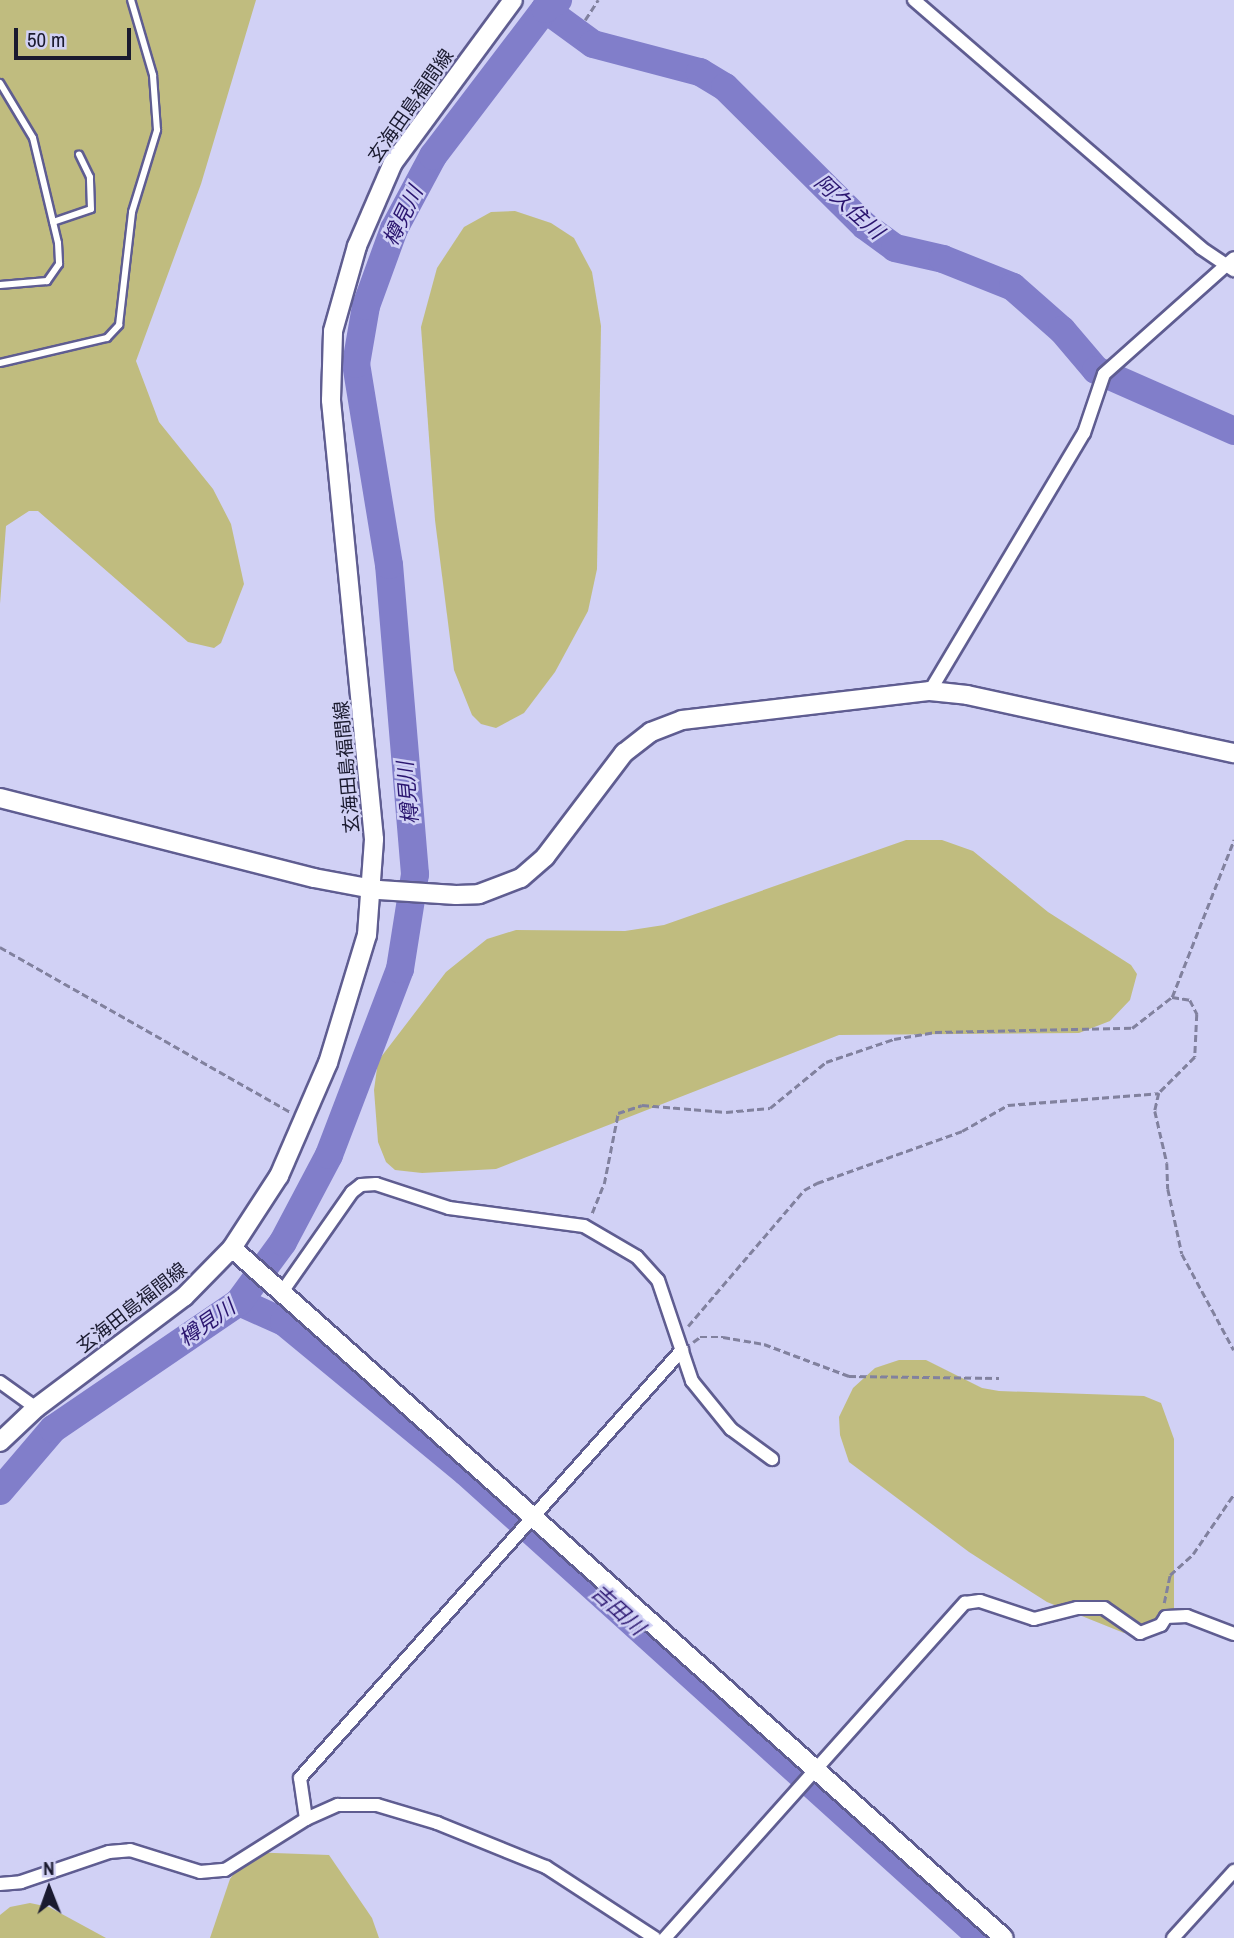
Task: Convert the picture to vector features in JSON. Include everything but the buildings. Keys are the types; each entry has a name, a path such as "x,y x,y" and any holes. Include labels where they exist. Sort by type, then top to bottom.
{"street":[{"name":"玄海田島福間線","path":"0,1442 36,1408 153,1323 236,1252 259,1213 305,1121 358,974 375,890 369,766 331,400 333,331 357,247 393,163 513,0"},
{"path":"914,0 1232,265 1104,374 1084,433 930,691"},
{"path":"0,798 375,890 479,894 521,878 545,857 624,753 667,725 713,715 930,691 967,695 1234,753"},
{"path":"278,1289 352,1192 361,1185 376,1184 449,1208 584,1226 637,1257 653,1274 670,1309 692,1381 714,1411 772,1459"},
{"path":"236,1252 1004,1938"},
{"path":"306,1819 300,1778 682,1350"},
{"path":"0,1382 36,1408"},
{"path":"665,1938 971,1600 1034,1619 1077,1608 1104,1608 1140,1633 1161,1625 1166,1617 1200,1619 1234,1634"},
{"path":"0,1884 21,1882 109,1852 130,1850 200,1872 225,1870 306,1819 338,1805 377,1805 411,1814 546,1867 655,1938"},
{"path":"1173,1938 1234,1871"}],"lane":[{"path":"0,363 107,338 119,324 132,212 157,130 153,75 131,0"},
{"path":"0,83 33,138 53,222 59,264 52,278 39,283 0,285"},
{"path":"53,222 91,209 91,184 79,154"}],"path":[{"path":"585,20 598,0"},
{"path":"584,1226 604,1184 618,1113 642,1105 726,1112 770,1108 826,1062 884,1042 964,1029 1132,1028 1172,998 1234,840"},
{"path":"0,947 305,1121"},
{"path":"1172,998 1191,1000 1197,1014 1195,1057 1159,1093 1155,1111 1182,1254 1234,1350"},
{"path":"682,1350 694,1314 804,1190 962,1131 1008,1105 1159,1093"},
{"path":"682,1350 701,1337 723,1337 799,1354 849,1376 999,1378"},
{"path":"1166,1617 1162,1595 1166,1583 1193,1554 1234,1494"}],"shaded area":[{"path":"0,0 256,0 201,184 136,361 159,422 213,489 231,524 244,584 221,643 214,648 188,642 38,511 29,511 6,526 0,604"},
{"path":"515,211 551,223 574,238 592,272 601,326 597,569 588,611 555,672 524,713 496,728 481,724 472,715 454,670 435,520 421,327 437,268 464,227 491,212"},
{"path":"906,840 942,840 973,851 1048,912 1131,965 1137,974 1130,1000 1110,1021 1079,1033 839,1035 496,1169 422,1173 395,1170 386,1162 378,1142 374,1090 378,1061 446,972 487,939 516,930 625,931 664,925"},
{"path":"899,1360 926,1360 982,1388 999,1391 1144,1396 1161,1403 1174,1439 1174,1621 1151,1633 1124,1633 1047,1602 969,1552 849,1462 840,1435 839,1417 853,1388 875,1368"},
{"path":"249,1852 329,1855 372,1918 379,1938 210,1938 230,1879"},
{"path":"30,1903 49,1907 106,1938 0,1938 0,1915 10,1907"}],"waterway":[{"name":"樽見川","path":"545,9 550,0"},
{"name":"樽見川","path":"0,1491 53,1429 239,1302 283,1242 329,1155 400,969 415,874 389,565 356,364 366,306 394,229 433,156 545,9 558,0"},
{"name":"阿久住川","path":"545,9 593,44 700,72 725,87 865,226 895,248 943,259 1013,287 1062,330 1096,370 1234,431"},
{"name":"吉田川","path":"239,1302 284,1322 466,1472 982,1938"}]}
